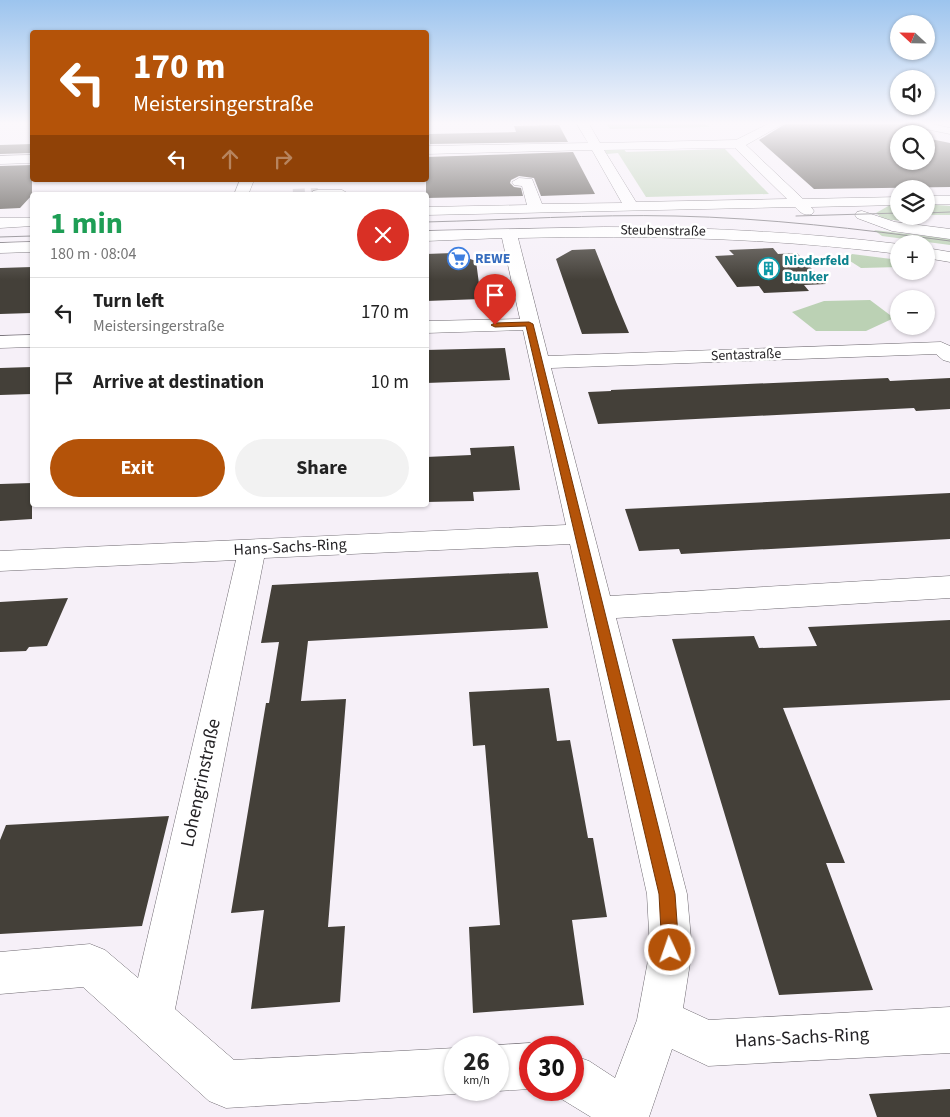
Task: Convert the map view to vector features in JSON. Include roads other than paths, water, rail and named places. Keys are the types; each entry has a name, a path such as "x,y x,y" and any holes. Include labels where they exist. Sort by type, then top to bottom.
{"street":[{"path":"614,176 631,206"},
{"path":"770,235 806,230 816,223 814,217 771,176"},
{"path":"519,182 527,182 536,209"},
{"path":"862,204 868,210 890,202"},
{"path":"862,204 884,224 950,234"},
{"path":"862,204 861,224 864,230 890,246"},
{"name":"Steubenstraße","path":"429,210 443,207 536,209 631,206 862,204"},
{"path":"0,223 30,222"},
{"path":"905,228 923,226 950,230"},
{"name":"Steubenstraße","path":"429,236 624,230 770,235 890,248"},
{"path":"509,233 538,362 667,894 670,950 659,1020 626,1114 584,1086"},
{"path":"0,248 30,247"},
{"path":"935,255 950,257"},
{"path":"429,327 529,324"},
{"path":"0,342 30,341"},
{"name":"Sentastraße","path":"538,362 941,348 950,356"},
{"name":"Hans-Sachs-Ring","path":"0,561 580,534"},
{"name":"Lohengrinstraße","path":"151,1017 252,549"},
{"path":"598,608 950,587"},
{"path":"0,973 90,965 226,1084 444,1072"},
{"name":"Hans-Sachs-Ring","path":"659,1020 708,1044 950,1030"}],"tram line":[{"path":"935,213 950,212"},
{"path":"796,216 890,213"},
{"path":"429,222 613,216 710,217 813,225 950,241"},
{"path":"0,237 30,236"}],"place":[{"name":"REWE","path":"459,259"},
{"name":"Niederfeld Bunker","path":"768,269"}]}
